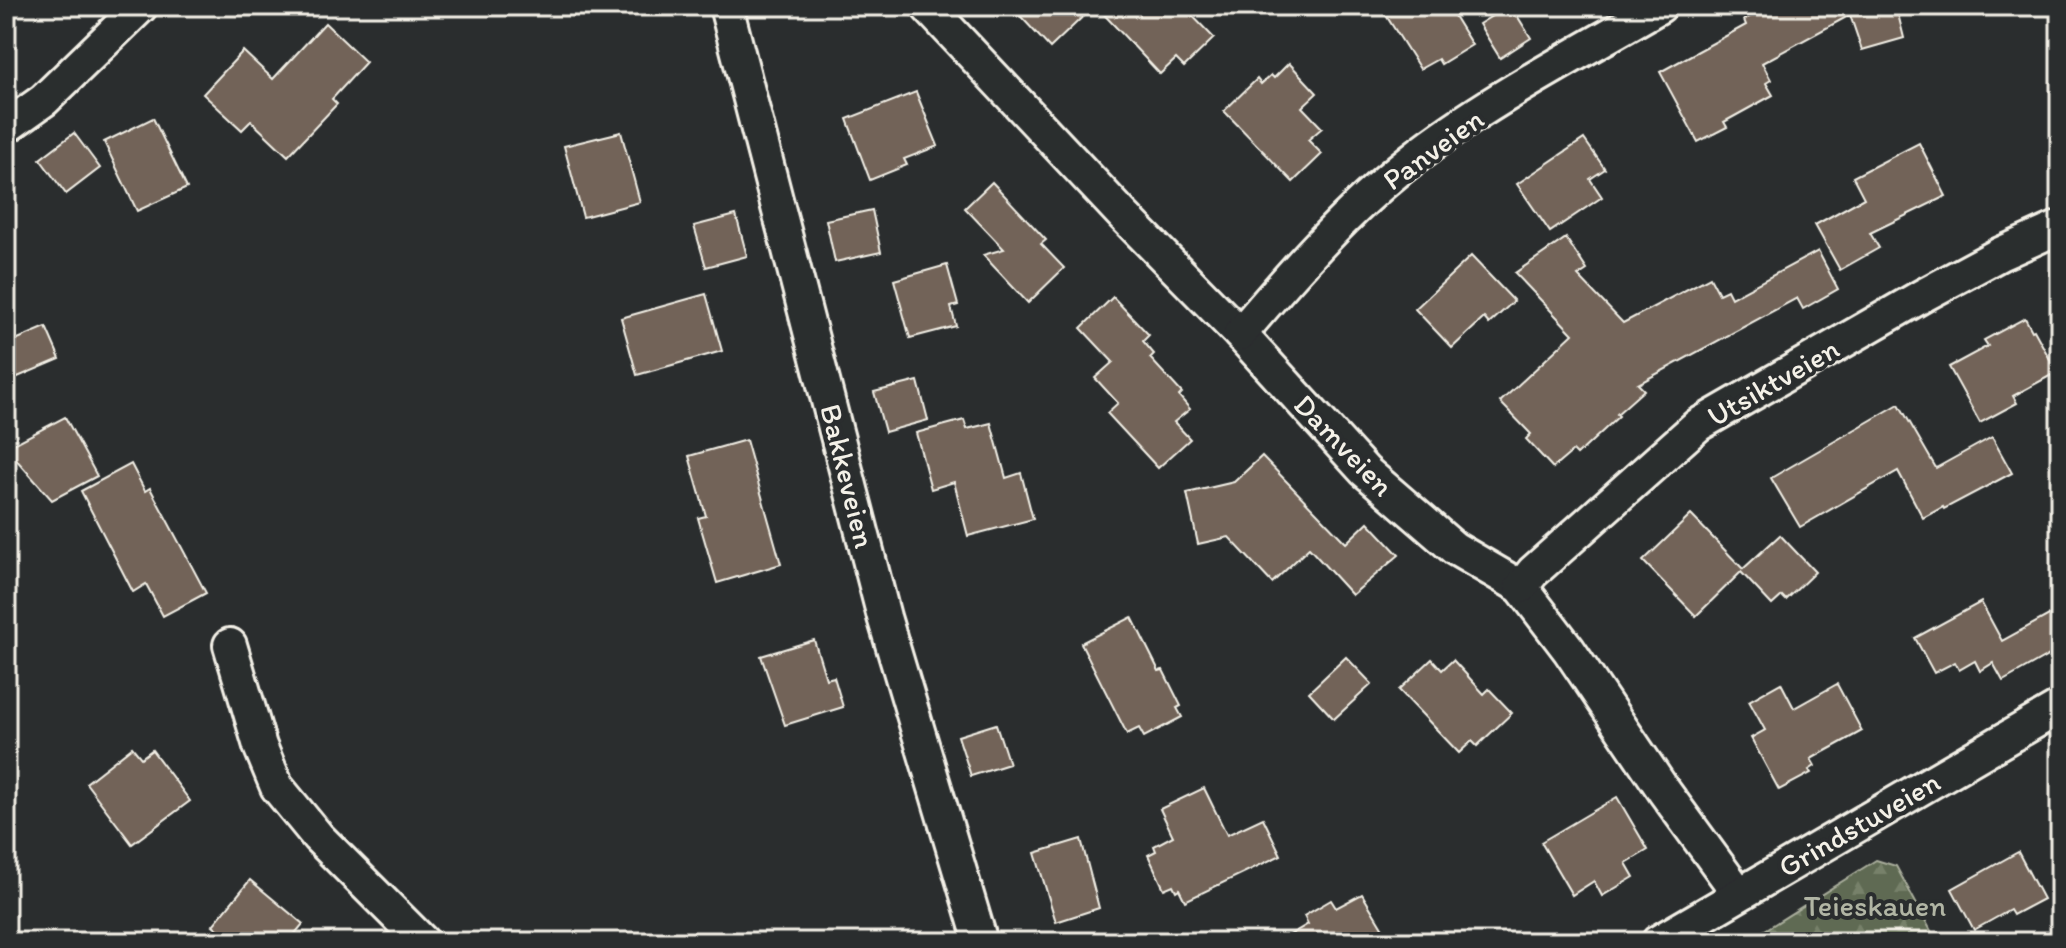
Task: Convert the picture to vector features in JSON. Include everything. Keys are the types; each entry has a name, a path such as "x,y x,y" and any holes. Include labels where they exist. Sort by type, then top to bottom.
{"street":[{"path":"6,127 44,100 141,6"},
{"name":"Bakkeveien","path":"726,6 884,617 981,942"},
{"name":"Damveien","path":"927,6 1124,216 1240,334 1365,471 1454,548 1521,587 1569,650 1664,791 1739,894"},
{"name":"Panveien","path":"1240,334 1295,270 1411,160 1468,121 1660,6"},
{"name":"Utsiktveien","path":"1521,587 1533,572 1698,425 1922,296 2000,254 2060,227"},
{"path":"230,645 260,746 277,787 318,837 423,942"},
{"name":"Grindstuveien","path":"1658,942 2060,707"}],"green space":[{"name":"Teieskauen","path":"1876,860 1896,866 1937,942 1746,942"}],"building":[{"path":"1011,6 1094,6 1050,48"},
{"path":"1096,6 1183,6 1214,38 1184,67 1176,59 1160,74"},
{"path":"1380,6 1448,6 1472,45 1441,64 1438,59 1420,69"},
{"path":"1511,6 1531,38 1500,58 1479,24"},
{"path":"1769,6 1896,6 1904,38 1862,50 1850,15 1762,63 1771,80 1766,83 1773,95 1724,122 1727,127 1698,142 1660,72 1746,25 1744,20"},
{"path":"325,23 366,62 332,99 337,104 288,156 251,121 242,130 203,94 243,51 273,79"},
{"path":"1289,63 1317,93 1302,107 1322,128 1308,140 1322,154 1293,182 1224,111 1257,79 1261,84 1271,75 1274,78"},
{"path":"916,92 938,146 904,159 907,165 870,180 847,119"},
{"path":"153,118 187,188 137,211 104,142"},
{"path":"621,132 640,202 583,217 564,146"},
{"path":"74,133 100,168 66,194 40,159"},
{"path":"1584,139 1605,169 1590,179 1602,197 1550,232 1517,184"},
{"path":"1919,143 1946,196 1870,233 1879,248 1840,270 1815,225 1864,198 1853,177"},
{"path":"992,182 1046,240 1041,244 1064,268 1028,303 983,255 1004,249 965,208"},
{"path":"872,210 881,252 835,262 826,220"},
{"path":"736,215 747,256 706,267 694,226"},
{"path":"1566,238 1587,270 1578,276 1623,323 1710,277 1719,294 1727,290 1731,298 1818,251 1838,289 1803,309 1797,298 1638,384 1644,390 1617,414 1619,416 1577,455 1573,451 1553,468 1526,439 1531,434 1500,402 1573,334 1515,273"},
{"path":"1471,256 1514,301 1489,324 1484,318 1452,348 1415,309"},
{"path":"947,265 958,305 951,307 956,326 910,338 894,280"},
{"path":"706,294 722,351 637,375 621,318"},
{"path":"1113,297 1149,335 1143,341 1154,354 1150,358 1182,393 1179,396 1190,409 1174,422 1190,439 1158,468 1107,413 1118,403 1095,378 1113,362 1081,328"},
{"path":"2025,318 2057,372 2013,396 2017,403 1980,423 1949,367 1988,346 1984,340"},
{"path":"46,327 60,359 6,382 6,344"},
{"path":"918,381 928,420 885,432 874,392"},
{"path":"1899,404 1936,468 1992,437 2012,473 1923,518 1898,471 1800,527 1771,478"},
{"path":"65,417 97,476 52,500 6,448"},
{"path":"964,420 967,429 991,423 1006,478 1021,473 1033,519 968,536 954,482 931,489 916,433"},
{"path":"746,440 781,564 717,583 698,518 706,516 689,456"},
{"path":"1262,456 1346,543 1368,522 1399,555 1352,595 1309,548 1272,583 1229,537 1198,544 1187,493 1234,482"},
{"path":"131,464 145,491 150,488 206,593 163,616 146,584 133,592 81,491"},
{"path":"1691,515 1743,569 1780,535 1815,572 1786,600 1782,596 1772,605 1741,572 1696,616 1643,561"},
{"path":"1981,602 2002,641 2060,609 2060,649 2003,681 1993,663 1980,671 1975,661 1959,670 1955,662 1934,673 1915,638"},
{"path":"1132,617 1181,706 1177,708 1182,717 1144,737 1139,728 1127,734 1081,643"},
{"path":"814,640 826,679 834,677 843,707 785,725 761,656"},
{"path":"1346,657 1372,684 1334,719 1309,692"},
{"path":"1432,659 1442,670 1453,660 1484,694 1489,689 1512,713 1477,746 1472,741 1459,753 1399,690"},
{"path":"1781,683 1794,708 1837,684 1862,731 1811,759 1815,766 1809,770 1811,773 1779,790 1751,738 1765,730 1749,701"},
{"path":"996,724 1009,764 971,776 958,736"},
{"path":"132,747 141,758 152,750 190,801 132,844 86,783"},
{"path":"1204,788 1227,835 1263,818 1281,855 1185,901 1173,885 1164,889 1148,855 1156,851 1154,846 1173,836 1160,809"},
{"path":"1617,797 1648,850 1626,863 1634,877 1602,896 1594,881 1572,895 1541,842"},
{"path":"1081,839 1099,908 1056,922 1035,853"},
{"path":"2018,852 2043,899 2013,915 2010,910 1974,930 1952,889"},
{"path":"250,880 303,924 288,942 234,942 213,925"},
{"path":"1362,894 1391,942 1278,942 1308,924 1304,916 1331,900 1336,908"}]}
